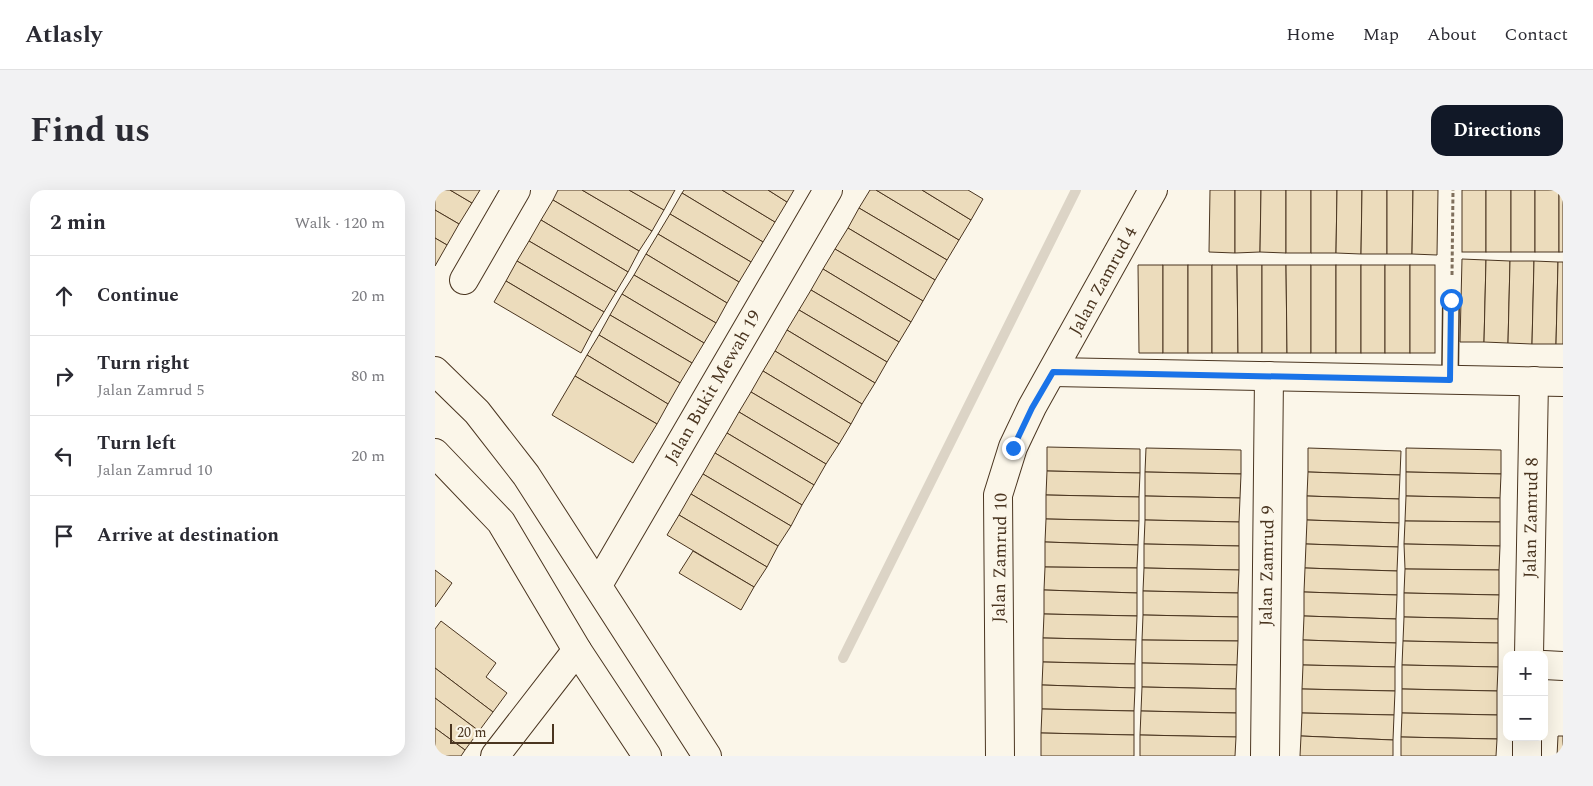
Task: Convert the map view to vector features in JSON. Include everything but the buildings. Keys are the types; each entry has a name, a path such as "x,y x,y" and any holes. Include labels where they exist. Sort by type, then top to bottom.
{"street":[{"path":"464,280 516,190"},
{"name":"Jalan Bukit Mewah 19","path":"598,585 828,190"},
{"name":"Jalan Zamrud 4","path":"1053,372 1153,190"},
{"path":"435,371 477,412 526,475 707,756"},
{"path":"1053,372 1563,382"},
{"name":"Jalan Zamrud 10","path":"999,756 998,495 1013,448 1032,408 1053,372"},
{"name":"Jalan Zamrud 9","path":"1265,756 1269,376"},
{"name":"Jalan Zamrud 8","path":"1529,651 1534,381"},
{"path":"435,453 501,522 577,650 647,756"},
{"path":"495,756 577,650"},
{"path":"1548,666 1563,666"},
{"path":"1527,741 1527,756"}],"lane":[{"path":"1450,380 1451,300"}],"path":[{"path":"1451,300 1453,190"}],"waterway":[{"path":"843,658 1076,190"}],"route":[{"path":"1013,448 1032,408 1053,372 1450,380 1451,300"}]}
